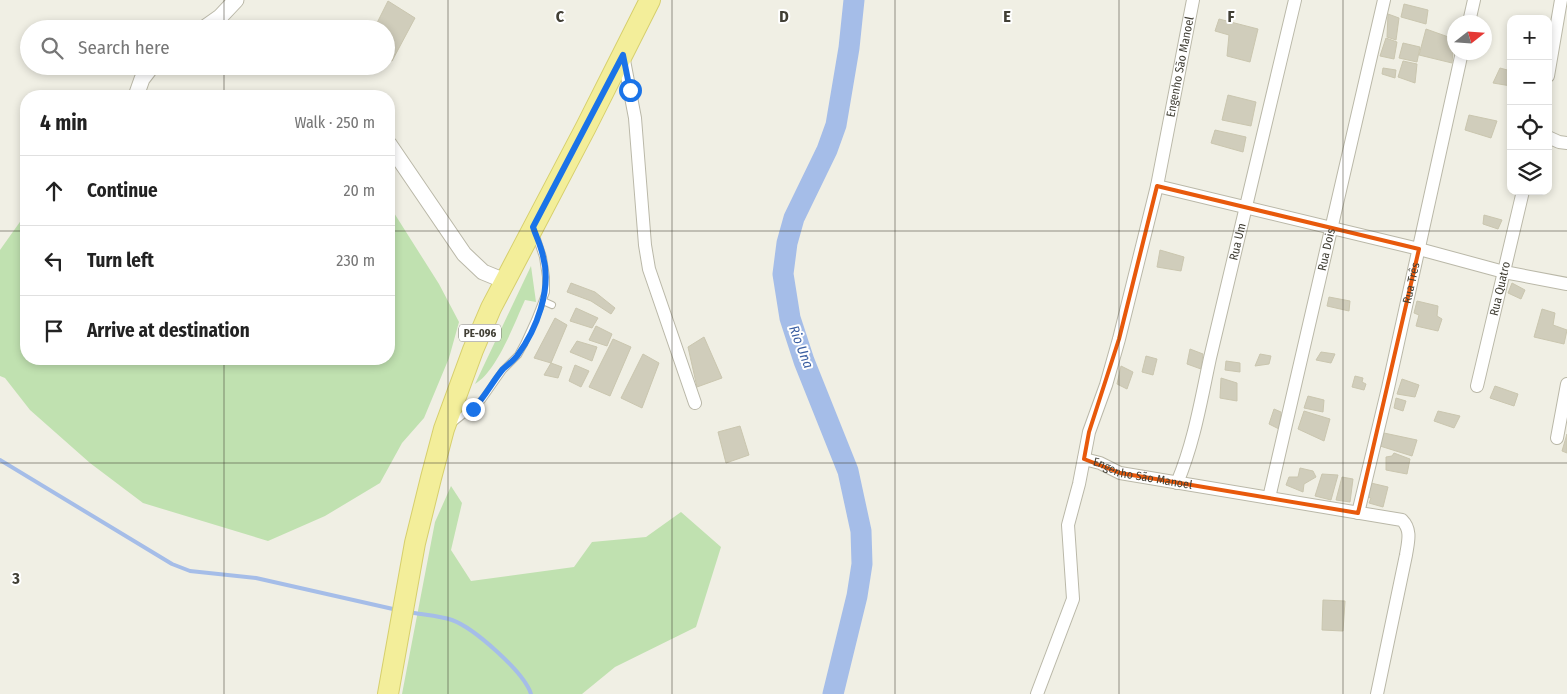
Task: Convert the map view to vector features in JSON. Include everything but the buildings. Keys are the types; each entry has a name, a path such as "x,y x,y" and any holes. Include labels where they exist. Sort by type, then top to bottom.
{"main road":[{"name":"PE-096","path":"388,694 415,543 444,429 473,350 505,280 650,0"}],"street":[{"path":"216,20 236,0"},
{"name":"Engenho São Manoel","path":"1193,0 1157,186 1119,339 1106,385 1089,432 1084,459 1100,463 1120,472 1402,520 1407,526 1409,534 1376,694"},
{"name":"Rua Um","path":"1177,482 1187,460 1194,432 1295,0"},
{"name":"Rua Dois","path":"1269,498 1384,0"},
{"path":"1471,15 1474,0"},
{"path":"1551,60 1561,0"},
{"path":"623,55 635,118 645,245 649,269 695,403"},
{"name":"Rua Três","path":"1358,513 1388,388 1460,60"},
{"path":"138,90 145,75"},
{"path":"1552,139 1567,143"},
{"path":"395,153 464,254 484,272 505,280"},
{"path":"1157,186 1419,249 1504,272 1567,284"},
{"name":"Rua Quatro","path":"1477,386 1522,195"},
{"path":"1557,438 1567,384"},
{"path":"1037,694 1073,599 1068,525 1084,459"}],"lane":[{"path":"444,429 482,400 503,370 518,355 543,301 546,292 544,257 533,227"},
{"path":"543,301 552,305"}],"highlighted area":[{"path":"1157,186 1419,249 1358,513 1120,473 1084,459 1089,432 1119,339"}],"green space":[{"path":"395,214 439,284 459,322 449,358 424,418 402,443 380,483 325,516 268,541 143,503 90,463 30,410 5,378 0,376 0,250 20,222 20,365 395,365"},
{"path":"531,266 536,302 525,300 498,358 491,369 475,384"},
{"path":"451,486 462,503 451,550 471,581 574,567 592,542 646,537 681,512 721,547 696,627 615,667 582,694 402,694 435,522"}],"waterway":[{"name":"Rio Una","path":"833,694 857,596 862,564 861,531 848,471 804,361 790,318 783,274 787,243 794,218 827,150 836,125 849,48 854,0"},
{"path":"0,460 172,564 190,571 256,578 393,609"},
{"path":"414,613 452,620 473,632 509,663 519,674 531,694"}],"route":[{"path":"473,409 482,400 503,370 518,355 535,320 546,292 546,277 544,257 533,227 623,55 630,90"}]}
